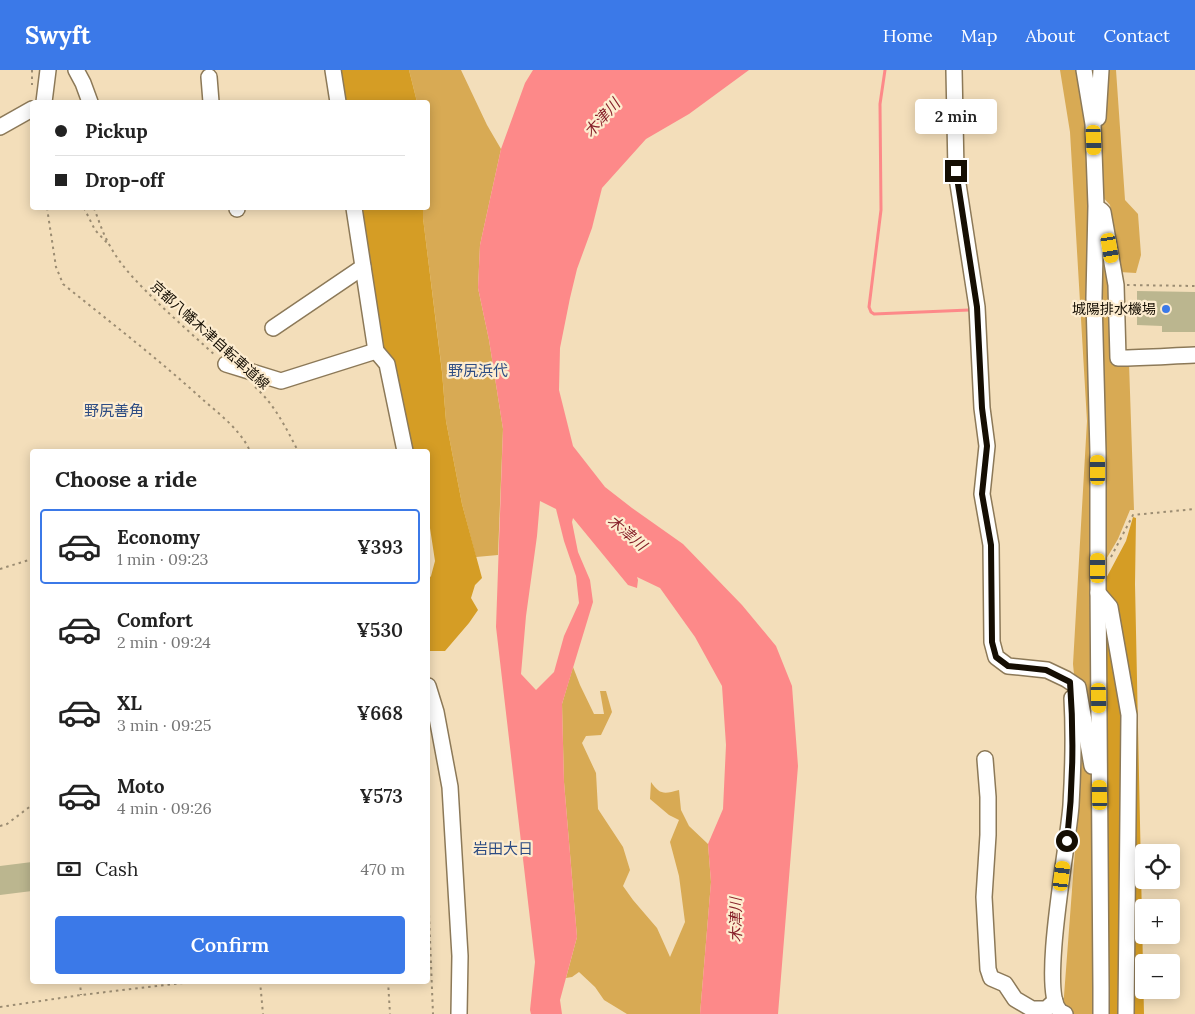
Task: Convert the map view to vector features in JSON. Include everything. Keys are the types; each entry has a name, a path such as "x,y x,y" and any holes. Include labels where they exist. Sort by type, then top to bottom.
{"street":[{"path":"44,100 48,70"},
{"path":"76,70 83,82 89,100"},
{"path":"333,70 338,100"},
{"path":"954,70 956,171 977,307 982,408 987,446 982,494 991,545 992,642 996,657 1008,666 1046,670 1078,687 1092,768 1100,776"},
{"path":"1084,70 1093,124 1096,206 1094,298 1098,454 1102,988 1100,1014"},
{"path":"1093,124 1098,118 1101,70"},
{"path":"209,78 211,100"},
{"path":"0,127 30,110"},
{"path":"1096,206 1103,212 1116,285 1118,358 1195,355"},
{"path":"354,210 376,351 387,364 405,449"},
{"path":"273,328 363,267"},
{"path":"226,364 281,381 376,351"},
{"path":"1098,593 1110,607 1129,715 1126,1014"},
{"path":"1065,1014 1059,1010 1055,1000 1052,973 1053,942 1071,807 1073,720 1070,682"},
{"path":"430,692 436,712 450,787 460,956 459,1014"},
{"path":"985,759 988,826 984,897 988,969 991,978 1005,984 1015,999 1032,1009 1046,1009 1055,1000"}],"path":[{"path":"47,210 56,267 63,284 169,369 234,428 249,449"},
{"path":"85,210 95,230 110,247"},
{"name":"京都八幡木津自転車道線","path":"95,210 110,247 138,283 226,364"},
{"path":"1116,285 1195,286"},
{"name":"京都八幡木津自転車道線","path":"249,382 270,402 297,449"},
{"path":"1098,568 1108,564 1132,515 1195,509"},
{"path":"0,568 30,560"},
{"path":"0,826 7,824 30,807"},
{"path":"430,939 433,1014"},
{"path":"80,984 80,995"},
{"path":"0,1007 174,984"},
{"path":"260,984 263,1014"},
{"path":"388,984 390,1014"}],"shaded area":[{"path":"337,70 409,70 416,100 342,100"},
{"path":"409,70 461,70 487,125 501,149 480,245 478,288 489,340 503,429 498,555 476,557 462,504 446,421 442,371 423,218 423,210 430,210 430,100 416,100"},
{"path":"1060,70 1079,70 1088,133 1094,1014 1063,1014 1082,757 1073,664 1087,421 1070,132"},
{"path":"1104,70 1116,70 1125,200 1138,214 1141,255 1136,273 1119,272 1110,205 1100,194"},
{"path":"358,210 423,210 446,421 462,504 482,578 475,585 471,598 478,610 445,651 430,651 430,577 435,561 430,528 430,449 402,449 379,355"},
{"path":"1099,219 1112,289 1114,363 1129,363 1134,510 1130,510 1118,539 1102,566"},
{"path":"1133,517 1136,518 1135,584 1140,844 1135,844 1135,889 1141,889 1142,899 1135,899 1135,944 1143,944 1143,954 1135,954 1135,999 1144,999 1144,1014 1106,1014 1103,584 1126,541"},
{"path":"573,667 594,714 604,714 600,691 606,691 612,712 601,735 586,736 582,743 596,773 598,809 623,847 630,870 623,886 657,928 670,957 685,922 679,876 670,842 679,820 669,815 650,799 651,782 657,789 663,792 679,790 681,810 689,826 708,844 711,882 700,1014 627,1014 604,1000 595,987 579,972 572,977 566,978 577,937 564,782 562,704"}],"water":[{"name":"木津川","path":"533,70 749,70 689,114 646,139 602,188 592,228 577,269 570,298 560,348 559,390 573,446 605,487 683,544 742,605 776,646 792,686 798,766 778,1014 700,1014 711,882 708,844 723,809 726,745 722,686 695,637 660,588 637,577 637,588 628,585 573,518 572,522 578,552 590,580 593,602 562,704 564,782 577,937 560,1000 562,1014 531,1014 535,962 496,627 503,429 489,340 478,288 480,245 501,149 525,83","holes":["540,501 556,509 576,576 579,603 564,636 554,672 536,690 521,674 526,616"]}],"building":[{"name":"城陽排水機場","path":"1137,291 1195,292 1195,332 1162,332 1162,326 1137,325"},
{"path":"30,862 30,891 0,895 0,866"}],"waterway":[{"path":"885,70 880,104 881,210 869,307 874,314 969,310"}],"place":[{"name":"城陽排水機場","path":"1166,309"}],"district":[{"name":"野尻浜代","path":"478,371"},
{"name":"野尻善角","path":"114,411"},
{"name":"岩田大日","path":"503,849"}],"route":[{"path":"956,171 977,307 982,408 987,446 982,494 991,545 992,642 996,657 1008,666 1046,670 1070,682 1073,720 1073,764 1067,841"}]}
